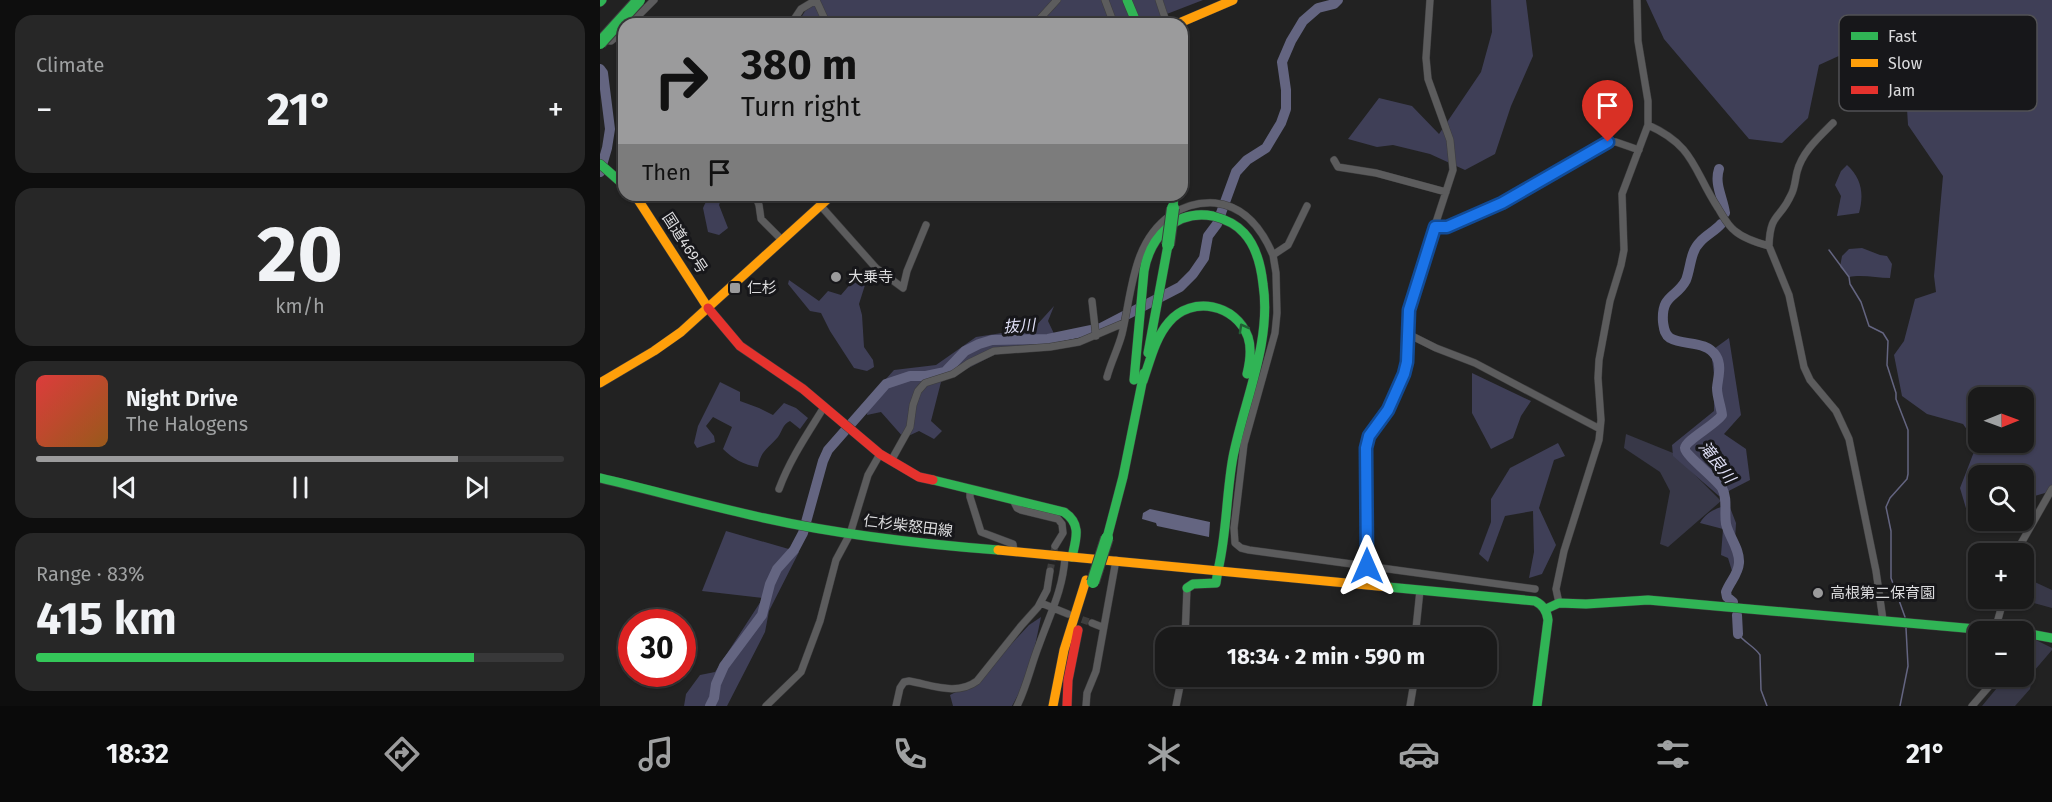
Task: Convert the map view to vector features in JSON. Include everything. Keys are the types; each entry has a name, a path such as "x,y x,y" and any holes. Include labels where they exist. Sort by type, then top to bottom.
{"main road":[{"path":"622,18 639,0"},
{"path":"1127,0 1137,18"},
{"path":"1134,0 1139,18"},
{"path":"1188,19 1233,0"},
{"path":"600,41 618,22"},
{"path":"600,164 618,180"},
{"name":"国道469号","path":"639,201 708,308 740,346 803,389 880,454 919,477 1064,512 1076,521 1077,529 1069,557"},
{"path":"600,383 667,343 825,201"},
{"path":"1053,706 1064,650 1090,581 1124,477 1145,328 1159,280 1169,204"},
{"path":"1145,328 1142,290 1146,260 1149,250 1160,233 1185,216 1205,214 1226,219 1236,225 1251,242 1259,261 1265,311 1260,353 1232,458 1223,551 1216,583 1213,585 1194,583 1187,588"},
{"path":"1138,381 1163,330 1176,314 1185,309 1204,305 1223,309 1238,319 1248,335 1250,363 1230,435 1222,478 1216,550 1218,570"},
{"name":"仁杉柴怒田線","path":"600,478 850,534 944,546 1116,560 1535,601 1546,609"},
{"path":"1067,706 1070,662 1090,581"},
{"path":"1538,706 1548,620 1546,609 1559,603 1586,604 1648,600 1968,628"},
{"path":"2034,637 2052,638"}],"street":[{"path":"636,18 654,0"},
{"path":"795,18 801,9 816,0 824,18"},
{"path":"1041,18 1058,0"},
{"path":"1105,0 1112,18"},
{"path":"1159,0 1165,18"},
{"path":"1366,584 1366,448 1369,436 1388,410 1404,374 1412,296 1453,170 1450,140 1428,79 1426,58 1430,0"},
{"path":"1559,603 1556,589 1564,551 1578,511 1600,429 1599,360 1610,302 1622,265 1624,250 1622,194 1648,125 1648,101 1638,41 1637,0"},
{"path":"600,41 611,41 618,35"},
{"path":"1833,123 1803,157 1791,196 1769,229 1769,246 1790,295 1804,367 1810,380 1836,411 1849,439 1876,571 1883,620"},
{"path":"1648,125 1671,136 1682,145 1728,225 1736,232 1769,246"},
{"path":"1435,227 1447,227 1502,203 1608,142 1616,142 1639,150"},
{"path":"1334,160 1338,167 1376,173 1446,192"},
{"path":"757,201 760,219 782,240"},
{"path":"1107,377 1111,361 1118,348 1141,251 1153,231 1161,222 1184,207 1195,204 1218,203 1243,213 1261,231 1273,255 1277,313 1275,333 1244,444 1234,528 1235,543 1249,550 1534,589"},
{"path":"820,205 876,268 903,288 907,271 926,225"},
{"path":"1273,255 1288,245 1306,206"},
{"path":"1092,301 1096,334"},
{"path":"891,461 910,427 913,405 918,391 925,383 953,375 969,363 994,351 1050,347 1079,342 1124,323"},
{"path":"1408,334 1475,363 1600,429"},
{"path":"779,489 785,472 824,406"},
{"path":"766,706 801,672 820,621 836,560 850,534 868,475 880,454"},
{"path":"970,489 970,497 981,532 1013,544 1014,552"},
{"path":"2022,543 2049,504 2052,489"},
{"path":"1013,500 1017,508 1021,510 1058,519 1062,524 1063,533 1055,546"},
{"path":"1017,706 1062,585 1069,557"},
{"path":"1086,706 1087,693 1096,671 1102,627 1116,560"},
{"path":"896,706 900,688 904,682 957,690 969,687 977,681 1041,603 1047,590 1050,571"},
{"path":"1185,627 1187,588"},
{"path":"1416,627 1420,590"},
{"path":"1041,603 1068,614"},
{"path":"1092,623 1102,627"},
{"path":"1176,706 1180,687"},
{"path":"1410,706 1413,687"},
{"path":"1972,706 1988,687"}],"shaded area":[{"path":"812,0 1203,0 1156,18 801,18"},
{"path":"1491,0 1526,0 1533,56 1511,106 1495,154 1465,170 1430,154 1393,145 1377,147 1348,139 1379,98 1412,106 1439,134 1481,72 1492,32"},
{"path":"1646,0 2052,0 2052,491 2034,496 2034,465 1969,465 1974,453 2034,453 2034,387 1968,387 1968,431 1963,424 1927,414 1902,396 1894,355 1904,341 1915,299 1936,292 1934,276 1943,176 1908,125 1907,111 2037,111 2037,15 1839,15 1839,56 1819,65 1808,118 1782,143 1749,139 1664,39"},
{"path":"1847,165 1859,181 1861,206 1859,213 1837,216 1841,196 1835,185 1841,171"},
{"path":"706,201 721,201 719,205 728,228 719,235 708,232 703,208"},
{"path":"1862,248 1887,256 1892,264 1890,278 1849,277 1840,267 1842,256 1849,249"},
{"path":"789,280 819,301 828,291 841,295 853,281 859,285 865,285 859,304 864,347 873,360 874,367 867,371 854,368 821,313 810,311 788,284"},
{"path":"1054,306 1048,321 1057,340 1038,348 994,355 941,382 931,421 942,431 934,439 919,431 904,438 881,412 867,415 869,398 894,370 936,365 976,337 1034,328"},
{"path":"1729,338 1741,415 1724,434 1746,449 1750,480 1719,496 1673,456 1672,445 1714,411 1711,351"},
{"path":"1472,373 1531,401 1521,416 1513,438 1491,449 1472,413"},
{"path":"720,382 740,392 740,401 773,415 784,403 796,408 808,418 800,429 790,421 785,424 778,437 763,453 758,467 739,461 723,449 732,427 713,417 706,426 714,436 715,442 697,448 694,443 698,426"},
{"path":"1626,434 1673,453 1721,501 1668,547 1660,544 1670,491 1660,472 1624,448"},
{"path":"1558,443 1565,456 1554,460 1539,508 1556,545 1542,574 1529,578 1534,552 1533,511 1505,516 1488,562 1479,554 1491,522 1491,499 1510,468"},
{"path":"1968,467 1968,515 1960,488"},
{"path":"1729,505 1736,523 1735,540 1738,560 1732,571 1728,558 1721,555 1723,529 1700,523 1713,511"},
{"path":"1150,509 1210,522 1209,537 1157,526 1156,523 1142,519 1143,513"},
{"path":"726,531 799,552 769,611 765,632 727,706 684,706 686,694 691,687 696,687 696,680 700,675 715,672 763,598 702,591"},
{"path":"2034,582 2052,590 2052,608 2034,603"},
{"path":"1041,617 1029,675 1012,706 953,706 950,695 977,681 1029,625"},
{"path":"2036,640 2052,650 2034,671 2034,643"},
{"path":"1998,687 2030,687 2015,706 1982,706"}],"waterway":[{"name":"抜川","path":"710,706 724,666 762,615 770,584 777,569 794,550 803,533 828,450 886,384 910,376 926,376 945,372 965,351 992,340 1048,339 1101,328 1180,287 1204,258 1208,236 1217,224 1236,172 1247,160 1266,148 1281,123 1286,109 1282,62 1291,41 1303,21 1318,8 1334,4 1338,0"},
{"path":"600,69 603,73 610,129 600,172"},
{"name":"滝良川","path":"1719,169 1718,186 1725,213"},
{"name":"滝良川","path":"1721,224 1697,246 1692,255 1686,280 1664,306 1663,322 1665,333 1670,338 1707,348 1716,356 1719,364 1717,391 1722,415 1690,441 1685,448 1724,492 1726,524 1739,558 1737,571 1726,592 1727,597 1733,602"},
{"path":"1829,250 1849,277 1869,326 1883,333 1888,341 1887,365 1896,399 1908,430 1907,479 1890,498 1886,507 1891,531 1891,578 1905,617"},
{"name":"滝良川","path":"1737,615 1738,634"},
{"path":"1900,706 1908,666 1906,628"},
{"name":"滝良川","path":"1738,634 1760,655 1761,690 1767,706"}],"tunnel":[{"path":"1050,571 1055,546"},
{"path":"1072,616 1092,623"}],"traffic: fast":[{"path":"623,18 639,0"},
{"path":"1127,0 1134,18"},
{"path":"600,43 618,23"},
{"path":"600,164 618,180"},
{"path":"1173,208 1174,201"},
{"path":"1168,245 1173,208"},
{"path":"1134,380 1144,271 1152,247 1167,228 1187,217 1213,216 1234,224 1248,238 1258,257 1265,306 1264,328 1256,371 1233,457 1218,570"},
{"path":"1148,353 1168,245"},
{"path":"1143,381 1156,342 1164,328 1189,308 1201,306 1224,311 1242,326 1250,346 1247,374"},
{"path":"1107,538 1123,477 1144,373"},
{"path":"600,478 793,524 910,542 998,550"},
{"path":"933,480 1064,512 1070,517 1076,532 1072,557"},
{"path":"1093,582 1107,538"},
{"path":"1187,588 1193,584 1216,583 1218,570"},
{"path":"1388,587 1535,601 1540,604 1546,611 1548,620 1537,706"},
{"path":"1546,609 1559,603 1586,604 1648,600 1968,628"},
{"path":"2034,635 2052,638"}],"traffic: slow":[{"path":"1188,19 1233,0"},
{"path":"639,201 708,308"},
{"path":"600,383 681,332 825,201"},
{"path":"998,550 1388,587"},
{"path":"1053,706 1064,650 1086,580"}],"traffic: jam":[{"path":"708,308 740,346 803,389 880,454 919,477 933,480"},
{"path":"1067,706 1068,680 1078,630"}],"place":[{"name":"大乗寺","path":"836,277"},
{"name":"仁杉","path":"735,288"},
{"name":"高根第二保育園","path":"1818,593"}],"route":[{"path":"1367,566 1366,448 1369,436 1388,410 1404,374 1407,362 1409,310 1435,227 1447,227 1502,203 1608,142"}]}
